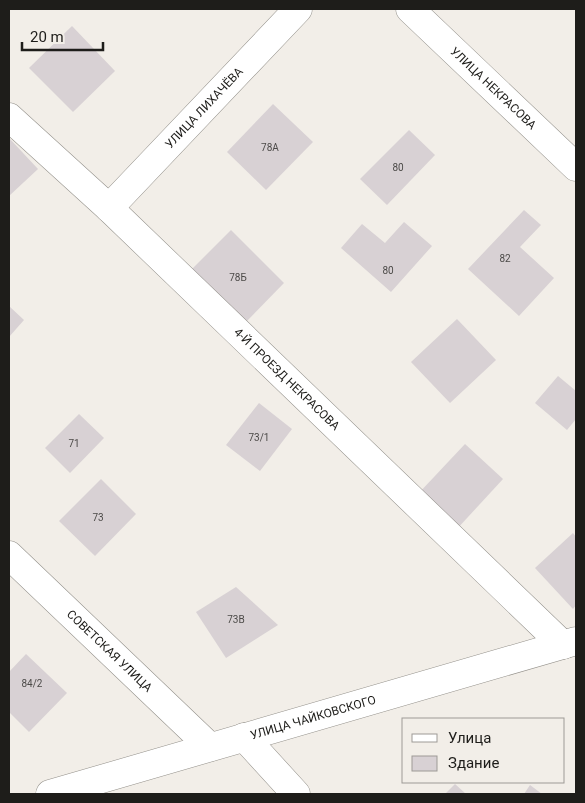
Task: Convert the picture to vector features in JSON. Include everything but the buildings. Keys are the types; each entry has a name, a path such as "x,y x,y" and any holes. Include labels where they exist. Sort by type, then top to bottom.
{"street":[{"name":"УЛИЦА ЛИХАЧЁВА","path":"109,208 298,9"},
{"name":"УЛИЦА НЕКРАСОВА","path":"410,9 576,167"},
{"name":"4-Й ПРОЕЗД НЕКРАСОВА","path":"9,117 109,208 569,643"},
{"name":"СОВЕТСКАЯ УЛИЦА","path":"9,556 210,747"},
{"name":"УЛИЦА ЧАЙКОВСКОГО","path":"50,794 569,643"},
{"path":"244,737 296,794"}]}
